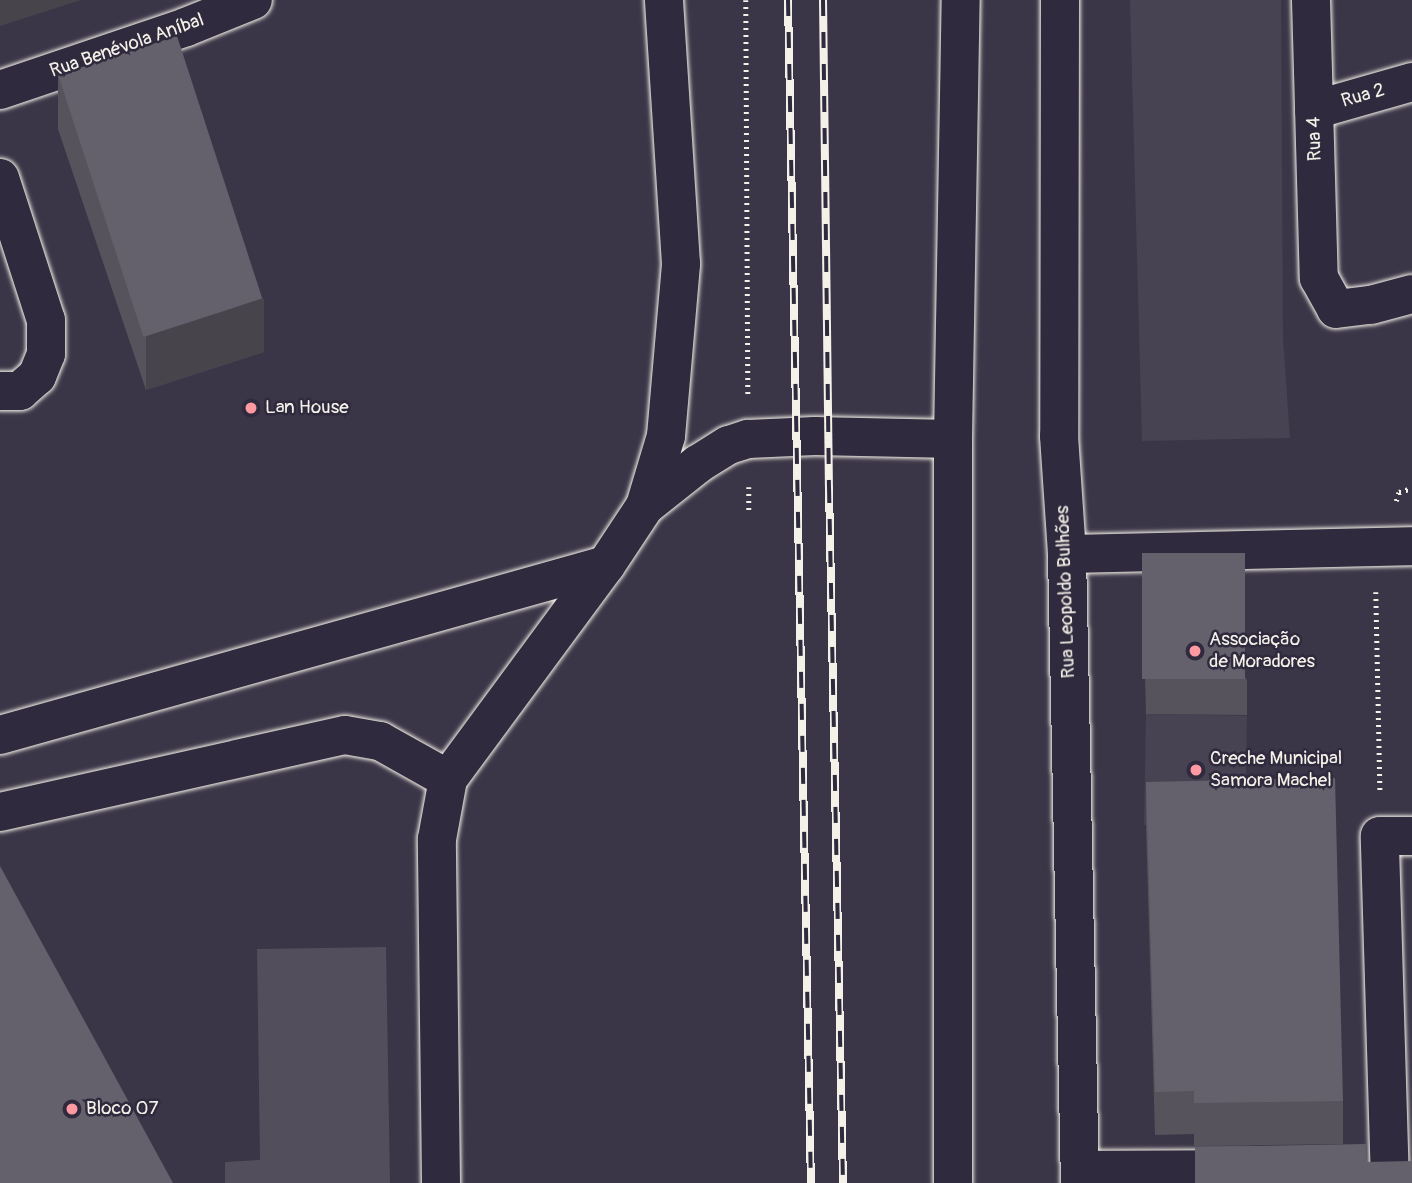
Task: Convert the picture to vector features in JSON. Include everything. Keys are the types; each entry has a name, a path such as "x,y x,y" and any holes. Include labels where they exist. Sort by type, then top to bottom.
{"street":[{"name":"Rua Benévola Aníbal","path":"0,90 182,14 253,0"},
{"path":"441,1183 437,839 448,779 606,565 645,506 666,436 681,264 664,0"},
{"path":"953,1183 953,439 961,0"},
{"name":"Rua Leopoldo Bulhões","path":"1060,0 1059,436 1067,554 1080,1177"},
{"name":"Rua 4","path":"1311,0 1319,278 1336,309 1371,305 1412,294"},
{"name":"Rua 2","path":"1314,110 1412,82"},
{"path":"0,178 47,320 46,354 37,376 20,391 0,391"},
{"path":"645,506 698,464 729,445 748,439 815,436 953,439"},
{"path":"1067,554 1412,545"},
{"path":"0,735 606,565"},
{"path":"0,812 345,735 380,741 448,779"},
{"path":"1350,1167 1397,1171 1396,836"},
{"path":"1080,1177 1282,1168"}],"path":[{"path":"746,0 749,514"},
{"path":"1375,546 1396,836"}],"shaded area":[{"path":"1130,0 1281,0 1283,339 1290,438 1142,441"},
{"name":"Creche Municipal Samora Machel","path":"1146,714 1247,716 1245,827 1144,825"},
{"path":"386,947 390,1183 225,1183 225,1162 260,1160 257,949"}],"building":[{"path":"177,36 262,298 143,337 58,75"},
{"name":"Associação de Moradores","path":"1142,553 1245,553 1245,679 1142,679"},
{"path":"1335,778 1343,1101 1194,1103 1194,1091 1155,1092 1146,782"},
{"path":"0,866 173,1183 0,1183"},
{"path":"1366,1144 1367,1162 1412,1161 1412,1183 1195,1183 1195,1147"}],"railway":[{"path":"788,0 811,1183"},
{"path":"823,0 829,487 843,1183"}],"place":[{"name":"Lan House","path":"251,408"},
{"name":"Associação de Moradores","path":"1195,651"},
{"name":"Creche Municipal Samora Machel","path":"1196,770"},
{"name":"Bloco 07","path":"72,1109"}]}
